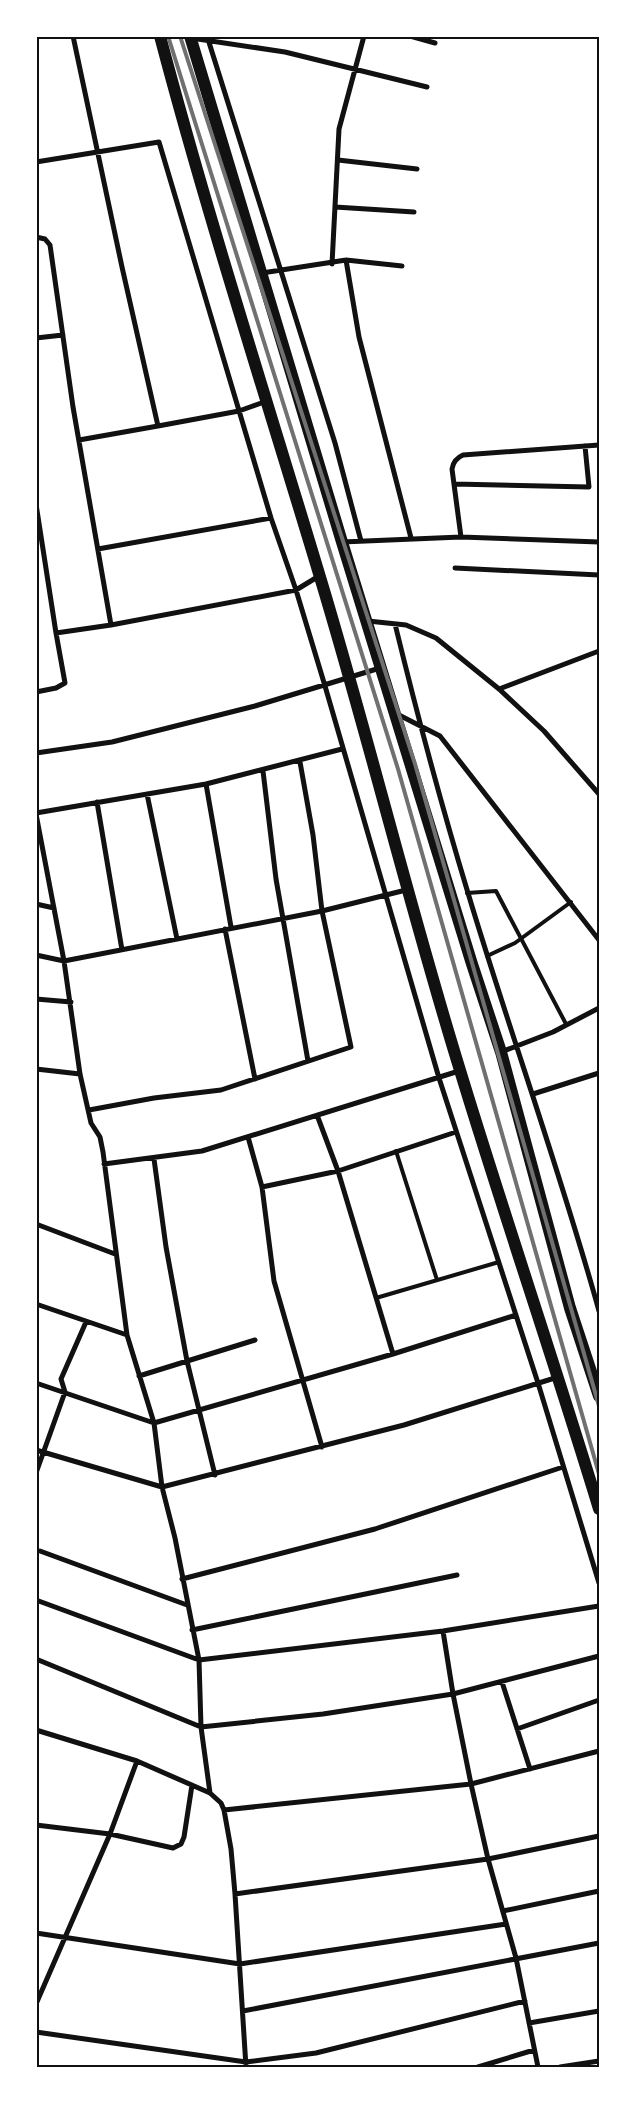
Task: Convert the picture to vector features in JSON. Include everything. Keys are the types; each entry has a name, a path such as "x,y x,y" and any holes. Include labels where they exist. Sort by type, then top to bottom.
{"main road":[{"path":"160,36 186,135 350,678 407,890 460,1071 559,1377 599,1509"},
{"path":"190,37 342,542 501,1052 570,1308 599,1396"}],"street":[{"path":"73,36 158,426"},
{"path":"332,264 339,129 364,36"},
{"path":"410,36 435,43"},
{"path":"190,37 208,38 285,52 427,87"},
{"path":"208,38 335,443 361,541"},
{"path":"36,162 159,142 271,518 296,590 325,686 456,1132 538,1383 599,1583"},
{"path":"338,160 417,169"},
{"path":"335,207 414,212"},
{"path":"36,237 45,239 50,245 79,440 111,625"},
{"path":"261,273 332,264 346,260 402,266"},
{"path":"346,260 359,337 411,538"},
{"path":"36,338 63,335"},
{"path":"79,440 239,411 267,401"},
{"path":"460,537 452,464 463,455 599,445"},
{"path":"454,484 589,487 585,446"},
{"path":"36,504 65,683 56,688 36,692"},
{"path":"98,549 271,518"},
{"path":"342,542 460,537 599,542"},
{"path":"454,568 599,575"},
{"path":"56,633 111,625 296,590 320,576"},
{"path":"367,621 406,625 436,638 499,689 544,731 596,787 599,794"},
{"path":"395,624 420,726 467,893 578,1234 599,1311"},
{"path":"499,689 599,651"},
{"path":"36,753 112,742 255,706 381,668"},
{"path":"396,713 440,736 599,940"},
{"path":"210,1794 200,1727 198,1660 175,1538 162,1487 154,1423 127,1335 100,1137 91,1123 80,1074 71,1002 36,813 206,784 300,762 342,749"},
{"path":"88,1110 154,1098 221,1090 351,1047 322,911 300,762"},
{"path":"263,771 276,879 308,1061"},
{"path":"206,784 231,927"},
{"path":"147,794 177,939"},
{"path":"97,802 122,950"},
{"path":"36,848 43,850"},
{"path":"36,955 64,961 231,927 322,911 407,890"},
{"path":"36,904 54,908"},
{"path":"225,929 255,1079"},
{"path":"36,999 71,1002"},
{"path":"501,1052 553,1032 599,1008"},
{"path":"36,1069 80,1074"},
{"path":"104,1164 154,1159 202,1151 460,1071"},
{"path":"532,1094 599,1072"},
{"path":"317,1115 338,1170 393,1354"},
{"path":"262,1187 338,1170 456,1132"},
{"path":"248,1137 262,1187 274,1281 322,1447"},
{"path":"154,1159 166,1247 187,1361 215,1475"},
{"path":"36,1224 115,1254"},
{"path":"36,1304 127,1335"},
{"path":"36,1383 154,1423 393,1354 516,1315"},
{"path":"36,1473 66,1392 61,1379 86,1322"},
{"path":"139,1376 255,1340"},
{"path":"36,1450 162,1487 184,1480 215,1475 404,1425 559,1377"},
{"path":"182,1579 375,1529 563,1467"},
{"path":"40,1551 187,1605"},
{"path":"192,1630 457,1574"},
{"path":"36,1600 198,1660 443,1630 599,1606"},
{"path":"443,1630 453,1694 471,1784 488,1860 516,1958 538,2067"},
{"path":"36,1659 200,1727 323,1714 453,1694 599,1656"},
{"path":"502,1682 530,1769"},
{"path":"517,1729 599,1700"},
{"path":"36,1730 136,1761 192,1785 210,1794 221,1803 224,1810 235,1894 246,2064"},
{"path":"224,1810 471,1784 599,1752"},
{"path":"36,2004 110,1834 136,1761"},
{"path":"36,1825 110,1834 167,1847 178,1846 184,1837 192,1785"},
{"path":"235,1894 488,1860 599,1836"},
{"path":"503,1911 599,1892"},
{"path":"36,1933 66,1936 240,1964 506,1924"},
{"path":"243,2011 599,1943"},
{"path":"36,2032 246,2064 316,2053 525,2002"},
{"path":"529,2023 599,2011"},
{"path":"478,2067 534,2050"},
{"path":"560,2067 599,2061"}],"lane":[{"path":"467,893 496,891 522,936 566,1024"},
{"path":"487,956 515,943 522,936 571,902"},
{"path":"396,1151 438,1280"},
{"path":"376,1298 499,1262"}],"railway":[{"path":"168,36 398,769 599,1474"},
{"path":"180,36 415,764 599,1406"}]}
